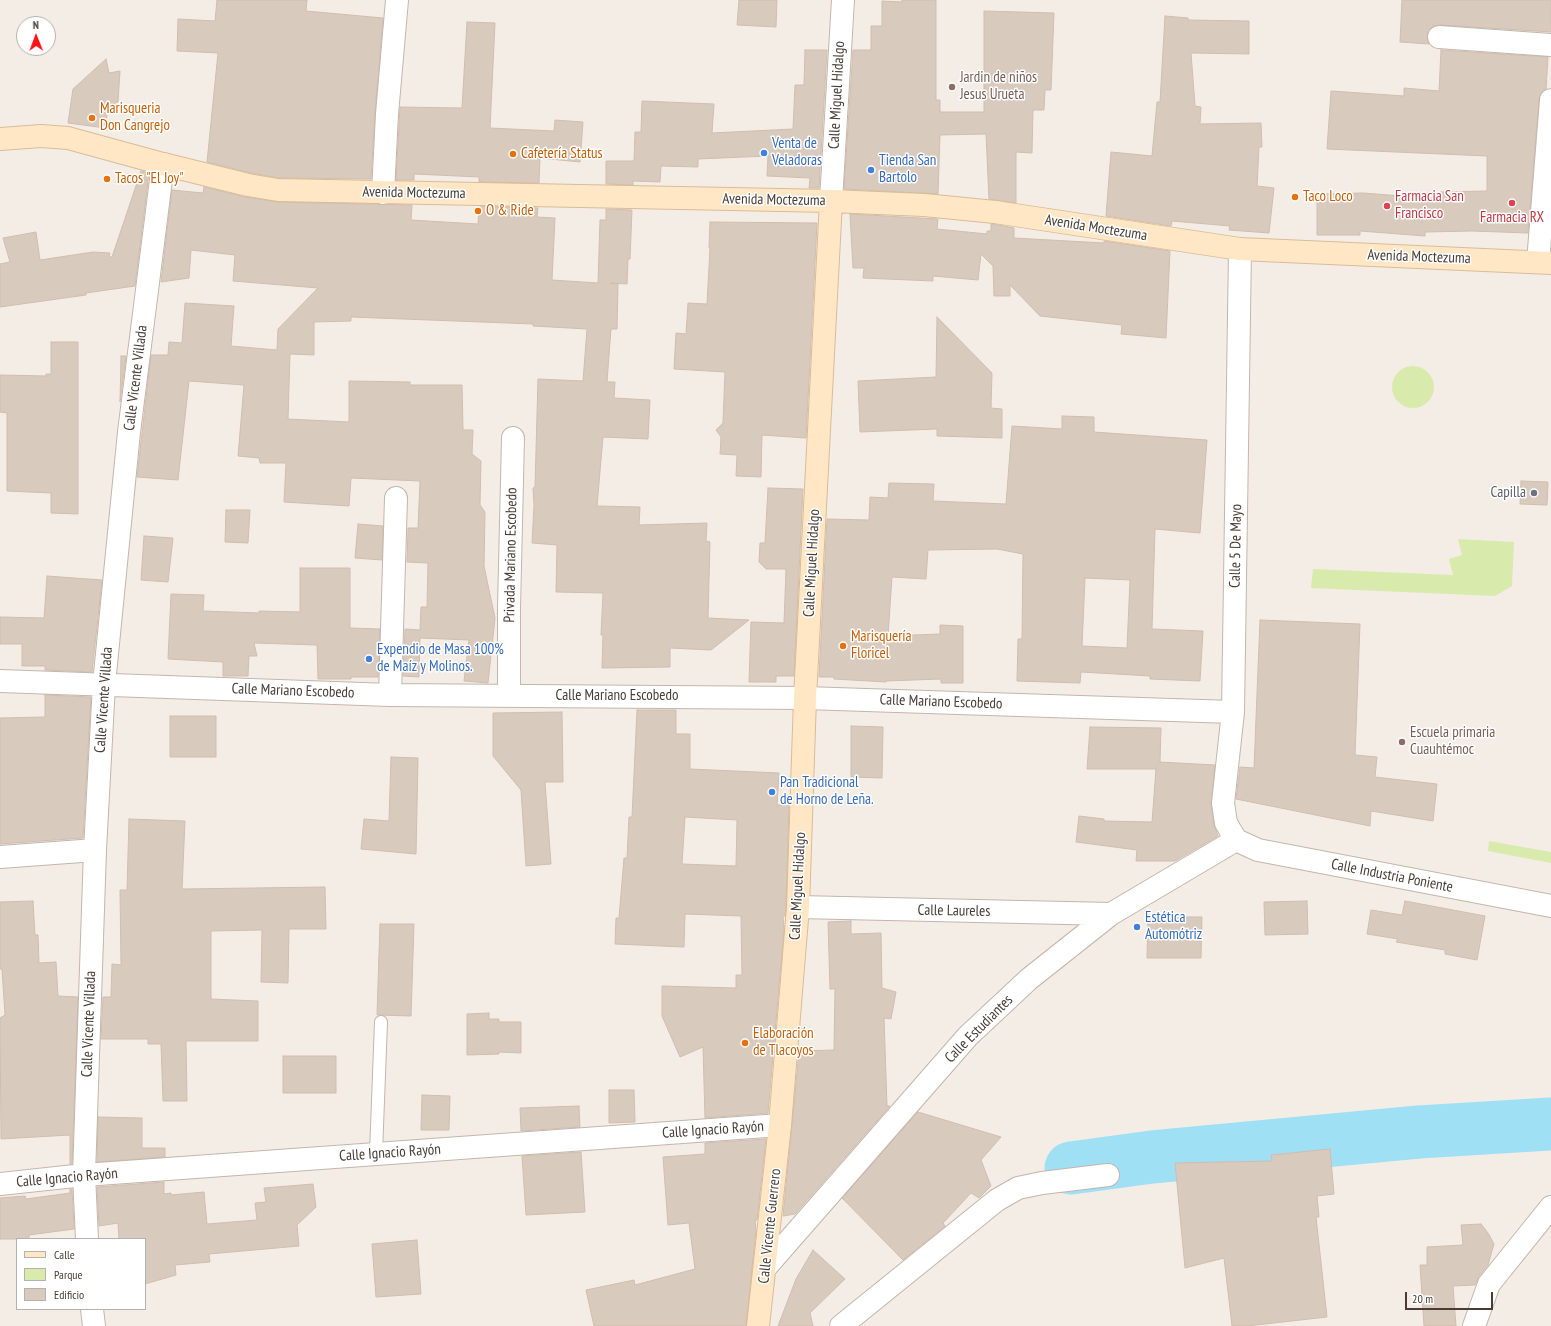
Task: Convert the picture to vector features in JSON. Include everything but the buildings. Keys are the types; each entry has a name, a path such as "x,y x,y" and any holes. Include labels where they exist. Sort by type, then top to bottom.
{"main road":[{"name":"Avenida Moctezuma","path":"0,139 41,136 68,138 163,164 248,185 278,190 831,201 924,205 995,212 1240,250 1544,262"},
{"name":"Calle Miguel Hidalgo","path":"780,1125 798,907 805,698 831,201"},
{"name":"Calle Vicente Guerrero","path":"758,1326 780,1125"}],"street":[{"path":"383,193 387,114 397,0"},
{"name":"Calle Miguel Hidalgo","path":"831,201 843,0"},
{"path":"1439,37 1551,45"},
{"path":"1544,262 1551,100"},
{"name":"Calle Vicente Villada","path":"87,1238 84,1175 95,850 104,684 129,432 163,164"},
{"name":"Calle 5 De Mayo","path":"1236,840 1226,823 1223,803 1233,712 1240,250"},
{"name":"Privada Mariano Escobedo","path":"510,696 509,608 513,438"},
{"path":"390,695 396,498"},
{"name":"Calle Mariano Escobedo","path":"0,681 390,695 805,698 1233,712"},
{"name":"Calle Industria Poniente","path":"1236,840 1258,850 1551,906"},
{"name":"Calle Estudiantes","path":"765,1268 968,1036 1029,980 1111,914 1236,840"},
{"path":"0,857 95,850"},
{"name":"Calle Laureles","path":"798,907 1111,914"},
{"name":"Calle Ignacio Rayón","path":"0,1184 84,1175 780,1125"},
{"path":"841,1326 997,1200 1012,1191 1018,1188 1042,1183 1108,1175"},
{"path":"1474,1326 1489,1284 1551,1207"},
{"path":"92,1310 94,1326"}],"lane":[{"path":"376,1153 381,1022"}],"green space":[{"path":"1413,366 1428,372 1434,387 1428,402 1413,408 1398,402 1392,387 1398,372"},
{"path":"1458,539 1514,542 1512,586 1495,596 1311,588 1313,569 1453,575 1449,559 1462,555"},
{"path":"1489,841 1551,852 1551,863 1488,851"}],"waterway":[{"path":"1071,1168 1152,1157 1419,1132 1551,1124"}],"place":[{"name":"Jardin de niños Jesus Urueta","path":"952,87"},
{"name":"Marisqueria Don Cangrejo","path":"92,118"},
{"name":"Venta de Veladoras","path":"764,153"},
{"name":"Cafetería Status","path":"513,154"},
{"name":"Tienda San Bartolo","path":"871,170"},
{"name":"Tacos \"El Joy\"","path":"107,179"},
{"name":"Taco Loco","path":"1295,197"},
{"name":"Farmacia RX","path":"1512,203"},
{"name":"Farmacia San Francisco","path":"1387,206"},
{"name":"O & Ride","path":"478,211"},
{"name":"Capilla","path":"1534,493"},
{"name":"Marisquería Floricel","path":"843,646"},
{"name":"Expendio de Masa 100% de Maíz y Molinos.","path":"369,659"},
{"name":"Escuela primaria Cuauhtémoc","path":"1402,742"},
{"name":"Pan Tradicional de Horno de Leña.","path":"772,792"},
{"name":"Estética Automótriz","path":"1137,927"},
{"name":"Elaboración de Tlacoyos","path":"745,1043"}]}
